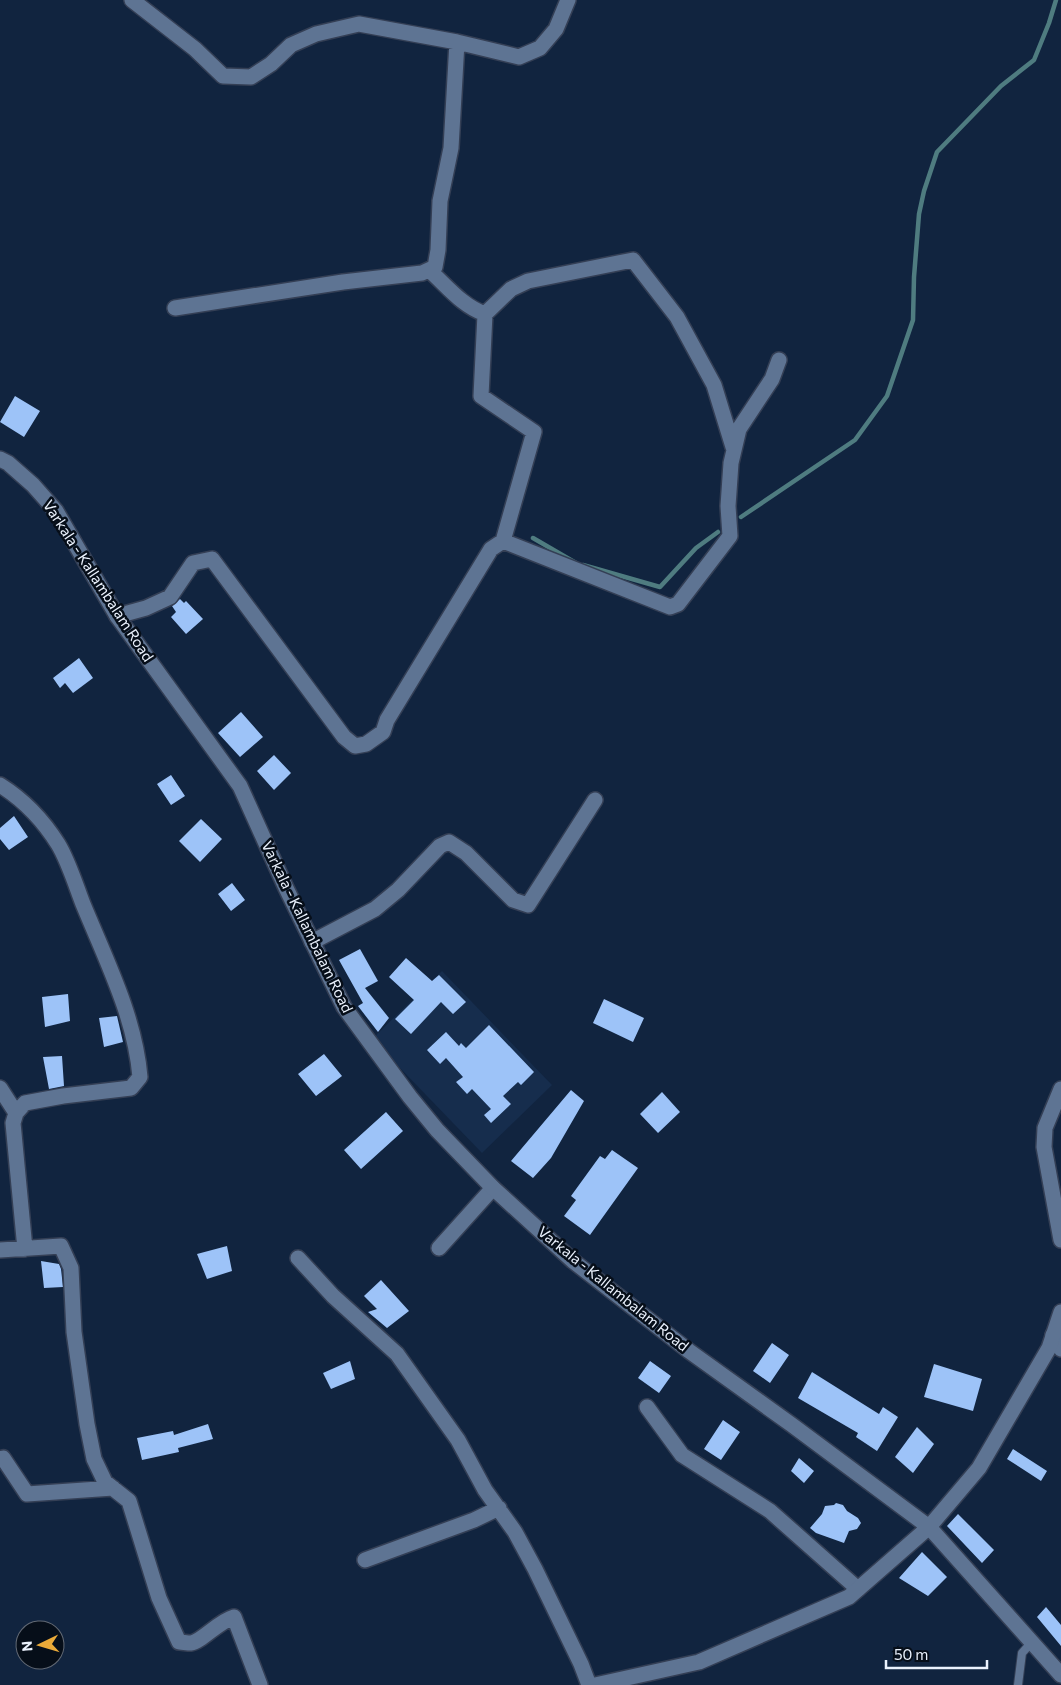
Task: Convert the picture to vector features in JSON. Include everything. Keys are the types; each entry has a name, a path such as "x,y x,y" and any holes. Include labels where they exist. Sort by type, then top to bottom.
{"street":[{"path":"132,0 195,49 223,76 251,77 271,64 291,45 316,34 359,24 457,42 519,57 540,48 556,29 568,0"},
{"path":"175,308 343,282 422,273 435,267 438,250 440,201 451,148 457,42"},
{"path":"117,616 146,608 170,597 193,564 212,559 344,737 355,746 366,744 383,732 387,720 491,549 503,541 534,432 481,396 485,314 511,289 528,281 632,260 677,317 714,385 734,450"},
{"path":"429,270 461,302 485,314"},
{"path":"503,541 670,607 678,604 730,536 728,506 731,463 739,429 772,379 779,360"},
{"name":"Varkala - Kallambalam Road","path":"0,459 8,462 33,485 56,511 117,616 240,786 344,1007 404,1090 437,1130 493,1188 573,1261 689,1351 929,1527 1061,1675"},
{"path":"0,785 37,815 59,846 129,1019 138,1056 140,1077 131,1088 63,1096 25,1103 16,1113 13,1123 25,1248"},
{"path":"312,942 375,909 398,890 440,846 449,842 466,853 512,900 528,905 595,800"},
{"path":"0,1088 16,1113"},
{"path":"1061,1089 1045,1128 1044,1147 1061,1240"},
{"path":"439,1248 493,1188"},
{"path":"0,1250 61,1246 71,1268 74,1332 87,1424 94,1458 105,1482 129,1501 159,1598 179,1642 191,1643 198,1640 227,1619 234,1617 260,1685"},
{"path":"298,1258 333,1296 397,1354 458,1440 484,1490 515,1532 535,1569 582,1664 589,1685"},
{"path":"594,1685 699,1662 849,1597 929,1527 979,1468 1049,1348 1061,1312"},
{"path":"1053,1335 1061,1349"},
{"path":"647,1407 682,1455 770,1511 858,1589"},
{"path":"0,1459 3,1458 27,1494 113,1488"},
{"path":"366,1560 474,1520 498,1508"}],"lane":[{"path":"1018,1685 1022,1654 1032,1642"}],"shaded area":[{"path":"442,971 552,1085 482,1153 372,1039"}],"building":[{"path":"15,396 40,411 24,437 0,422"},
{"path":"180,599 184,603 186,601 203,619 186,634 171,617 176,612 172,606"},
{"path":"79,658 93,678 73,693 65,683 60,688 53,678"},
{"path":"241,712 263,737 240,757 218,733"},
{"path":"274,755 291,773 274,790 257,771"},
{"path":"171,775 185,796 171,805 157,784"},
{"path":"14,816 28,837 9,850 0,839 0,828"},
{"path":"201,819 222,839 200,862 179,841"},
{"path":"232,883 245,900 231,911 218,894"},
{"path":"360,949 378,981 365,988 389,1018 378,1032 358,1006 363,1003 339,960"},
{"path":"406,958 432,981 439,975 466,1002 453,1014 441,1002 411,1034 395,1019 414,1000 389,977"},
{"path":"68,994 70,1021 45,1027 42,997"},
{"path":"604,999 644,1018 633,1042 593,1023"},
{"path":"117,1016 123,1042 104,1047 99,1018"},
{"path":"489,1025 534,1072 521,1085 518,1082 503,1096 511,1104 491,1123 484,1115 491,1109 472,1089 467,1094 456,1082 463,1077 446,1058 440,1064 427,1050 446,1032 459,1046 461,1043 466,1048"},
{"path":"324,1054 342,1076 316,1096 298,1074"},
{"path":"62,1056 64,1086 49,1089 43,1057"},
{"path":"571,1090 584,1101 551,1158 533,1178 511,1161"},
{"path":"662,1092 680,1112 658,1133 640,1114"},
{"path":"386,1112 403,1131 361,1169 344,1150"},
{"path":"612,1150 638,1168 590,1235 564,1216 576,1200 571,1196 600,1156 605,1159"},
{"path":"227,1246 232,1271 207,1279 197,1254"},
{"path":"41,1261 59,1264 63,1287 44,1288"},
{"path":"381,1280 409,1311 387,1328 368,1312 377,1309 364,1296"},
{"path":"772,1343 789,1355 770,1383 753,1371"},
{"path":"350,1361 355,1379 331,1389 323,1373"},
{"path":"650,1361 671,1376 659,1393 638,1378"},
{"path":"934,1364 982,1379 973,1411 924,1397"},
{"path":"812,1372 879,1414 883,1407 898,1417 877,1451 856,1437 858,1433 798,1398"},
{"path":"723,1420 740,1432 721,1460 704,1449"},
{"path":"208,1424 213,1439 178,1448 179,1452 142,1460 137,1438 173,1431 174,1435"},
{"path":"917,1427 934,1444 913,1473 895,1457"},
{"path":"1013,1449 1047,1471 1041,1481 1007,1459"},
{"path":"799,1458 814,1471 804,1483 791,1471"},
{"path":"836,1503 843,1505 861,1523 857,1529 849,1531 844,1543 816,1533 810,1528 822,1514 825,1506"},
{"path":"958,1514 994,1550 982,1563 947,1526"},
{"path":"922,1552 947,1577 928,1596 899,1578"},
{"path":"1046,1607 1061,1625 1061,1646 1037,1617"}],"waterway":[{"path":"741,517 855,440 887,396 913,320 919,214 924,191 937,152 1001,86 1034,60 1056,0"},
{"path":"583,565 660,587 696,548 718,532"},
{"path":"533,538 576,563"}]}
